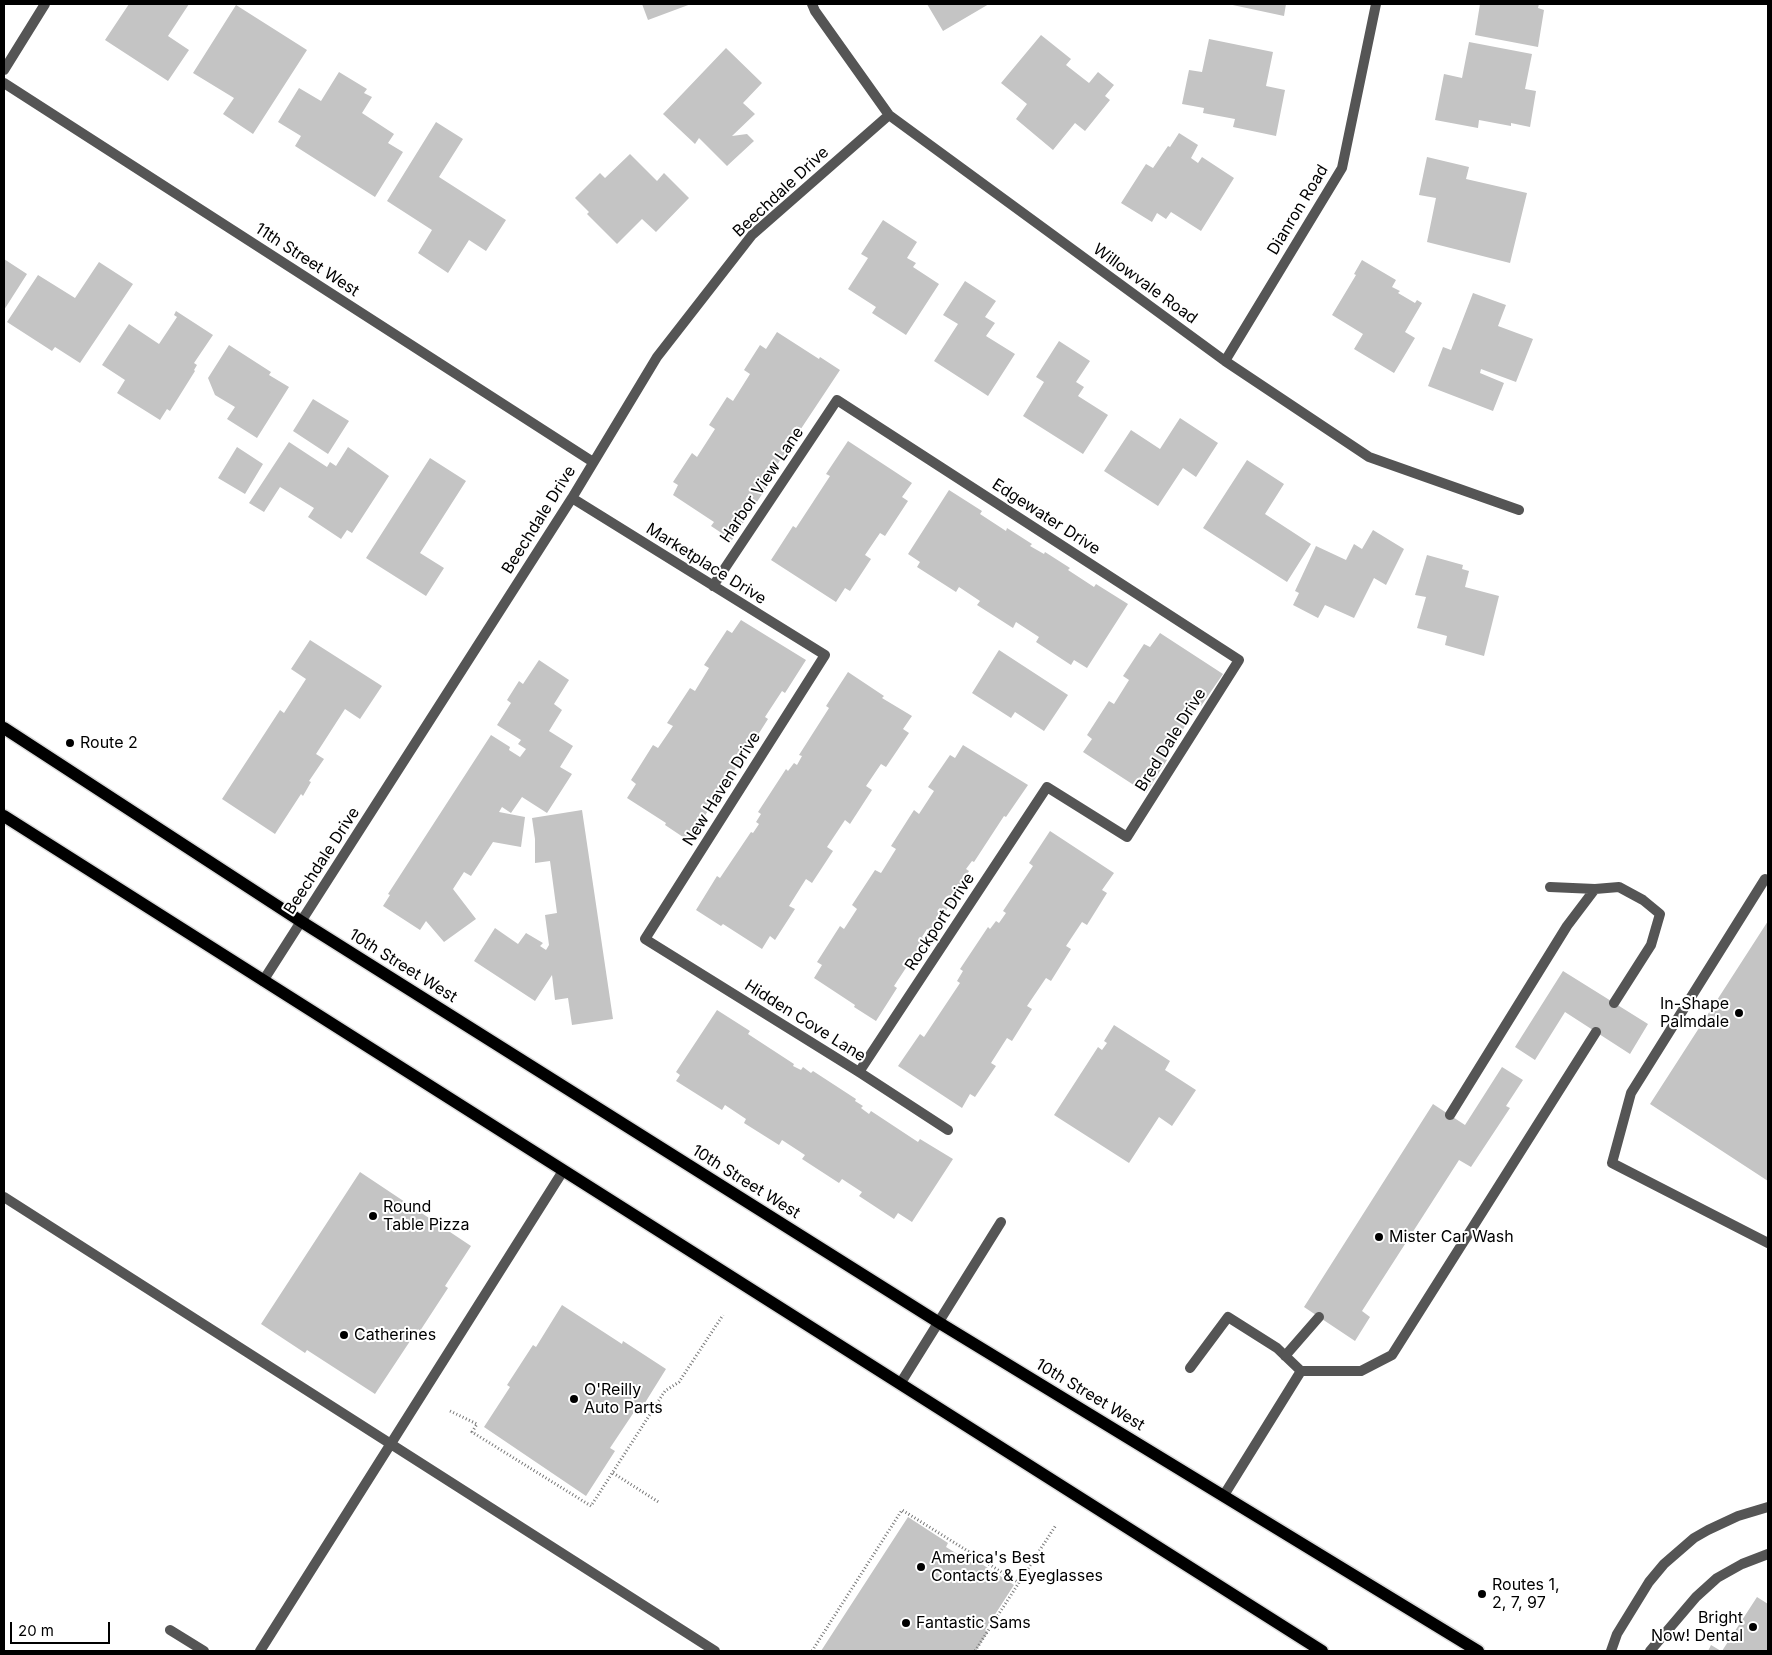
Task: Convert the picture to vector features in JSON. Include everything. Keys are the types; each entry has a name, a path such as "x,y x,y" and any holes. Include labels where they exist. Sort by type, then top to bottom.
{"main road":[{"name":"10th Street West","path":"4,728 302,922 938,1322 1478,1651"},
{"path":"4,816 1322,1651"}],"street":[{"path":"4,70 46,4"},
{"name":"Willowvale Road","path":"812,4 815,11 889,115 1225,361 1369,457 1519,510"},
{"name":"Dianron Road","path":"1225,361 1342,168 1376,4"},
{"name":"11th Street West","path":"4,83 594,462"},
{"name":"Beechdale Drive","path":"263,981 572,498 657,357 752,235 889,115"},
{"name":"Harbor View Lane","path":"712,586 837,400"},
{"name":"Edgewater Drive","path":"837,400 1239,660"},
{"name":"Marketplace Drive","path":"572,498 825,655"},
{"name":"New Haven Drive","path":"645,939 825,655"},
{"name":"Bred Dale Drive","path":"1047,787 1127,836 1239,660"},
{"name":"Rockport Drive","path":"859,1072 1047,787"},
{"path":"1765,879 1631,1093 1612,1163 1768,1243"},
{"path":"1550,887 1619,887 1643,900 1660,914 1651,945 1614,1003"},
{"path":"1450,1115 1567,926 1595,888"},
{"name":"Hidden Cove Lane","path":"645,939 859,1072 948,1130"},
{"path":"1190,1368 1228,1317 1276,1348 1301,1371 1361,1372 1392,1355 1596,1032"},
{"path":"260,1651 563,1171"},
{"path":"4,1197 715,1651"},
{"path":"900,1384 1001,1222"},
{"path":"1285,1356 1319,1317"},
{"path":"1224,1495 1301,1371"},
{"path":"1611,1651 1616,1634 1649,1582 1668,1560 1694,1538 1708,1530 1738,1516 1768,1507"},
{"path":"1650,1651 1696,1597 1717,1578 1742,1564 1768,1554"},
{"path":"170,1630 204,1651"}],"path":[{"path":"450,1411 477,1424 472,1432 591,1506 665,1391 679,1382 723,1315"},
{"path":"613,1473 660,1504"},
{"path":"812,1651 902,1510 1019,1583"},
{"path":"975,1651 1056,1525"}],"building":[{"path":"129,4 189,4 168,36 189,50 168,81 105,40"},
{"path":"642,4 691,4 648,20"},
{"path":"927,4 989,4 943,31"},
{"path":"1228,4 1286,4 1284,16"},
{"path":"1480,4 1539,4 1538,8 1544,10 1538,47 1475,35"},
{"path":"236,5 307,50 253,134 223,114 234,98 193,73"},
{"path":"1041,35 1071,59 1066,65 1089,83 1098,72 1114,85 1105,96 1110,100 1085,131 1075,123 1053,150 1016,119 1027,104 1001,83"},
{"path":"1209,39 1273,52 1266,86 1285,90 1276,136 1233,127 1235,119 1203,113 1204,108 1182,104 1189,70 1202,72"},
{"path":"1469,42 1532,54 1525,89 1536,91 1530,127 1511,123 1511,126 1479,120 1478,128 1435,120 1444,74 1462,78"},
{"path":"726,48 762,83 743,103 755,114 732,136 747,134 754,141 727,166 699,138 695,144 663,114"},
{"path":"339,72 367,89 364,93 372,97 362,113 394,134 388,143 403,152 375,197 295,146 301,136 278,122 299,88 321,101"},
{"path":"436,122 463,139 439,177 506,220 486,251 469,240 448,273 418,253 432,230 387,201"},
{"path":"1179,133 1198,145 1191,158 1198,163 1202,157 1234,178 1201,231 1171,212 1166,219 1157,213 1152,222 1121,203 1146,164 1153,168"},
{"path":"630,154 657,181 664,173 689,198 656,232 642,219 617,244 587,214 589,212 575,198 600,173 605,178"},
{"path":"1427,157 1469,167 1466,179 1527,193 1510,263 1427,242 1436,198 1419,195"},
{"path":"883,220 917,242 907,258 916,263 913,267 939,284 906,335 872,313 876,307 848,289 868,258 861,254"},
{"path":"4,259 27,274 4,310"},
{"path":"1362,260 1396,280 1392,287 1400,291 1398,293 1415,303 1417,300 1422,303 1405,332 1415,338 1394,373 1354,349 1363,334 1332,315 1356,275 1354,274"},
{"path":"99,262 133,284 80,363 55,347 52,351 7,322 38,275 75,298"},
{"path":"965,281 996,301 985,317 995,323 986,336 1015,354 988,396 934,361 958,324 943,315"},
{"path":"1473,293 1506,305 1498,326 1533,339 1516,382 1481,369 1480,373 1504,383 1493,411 1428,386 1443,347 1451,350"},
{"path":"176,311 213,335 194,363 197,365 195,371 170,411 167,409 160,420 117,393 125,380 102,365 129,324 159,344 177,317 174,315"},
{"path":"777,332 840,370 767,480 770,482 732,540 711,526 714,522 673,495 678,485 673,482 692,453 697,457 715,429 709,425 727,397 733,401 750,374 744,370 760,345 766,349"},
{"path":"1059,341 1090,361 1076,382 1084,387 1078,396 1108,415 1083,454 1023,416 1044,382 1036,377"},
{"path":"229,345 271,372 269,375 289,387 257,438 227,419 235,407 215,395 208,378"},
{"path":"313,399 349,421 328,454 293,431"},
{"path":"1180,418 1218,443 1196,477 1183,468 1158,506 1104,471 1131,430 1160,449"},
{"path":"848,441 912,483 902,497 908,501 885,536 880,533 865,555 871,559 850,591 845,588 836,602 771,560 793,526 796,528 830,476 826,474"},
{"path":"289,442 327,467 330,462 336,466 348,447 389,476 352,533 347,530 341,539 308,517 314,508 280,487 264,512 249,503"},
{"path":"237,447 263,464 245,494 218,478"},
{"path":"430,458 466,481 420,553 444,568 426,596 366,558"},
{"path":"1247,460 1284,484 1265,514 1311,544 1287,582 1203,528"},
{"path":"949,490 982,511 980,514 1006,531 1007,528 1032,544 1030,546 1044,554 1045,552 1070,568 1068,570 1094,587 1096,584 1128,604 1087,668 1074,660 1071,665 1036,642 1039,637 1016,622 1013,628 977,605 980,601 959,587 956,592 917,567 920,562 908,554"},
{"path":"1373,530 1404,549 1386,585 1374,578 1354,618 1325,605 1318,618 1293,605 1299,593 1295,591 1316,546 1346,560 1354,544 1362,549"},
{"path":"1427,555 1463,565 1462,569 1469,571 1465,587 1499,596 1484,656 1445,645 1447,636 1417,628 1426,597 1415,595"},
{"path":"741,620 806,660 785,693 782,691 765,717 768,719 754,741 751,739 729,779 726,778 708,805 711,806 689,841 665,825 666,823 627,798 636,784 631,780 653,745 658,748 673,726 667,723 690,688 695,691 709,668 704,665 727,630 732,633"},
{"path":"1160,633 1223,674 1201,706 1199,704 1165,758 1167,760 1146,793 1083,752 1092,739 1087,735 1109,701 1114,704 1129,680 1123,676 1144,644 1150,647"},
{"path":"310,640 382,686 360,719 345,709 316,754 324,759 309,781 311,782 303,796 301,794 275,834 222,799 280,710 284,713 306,679 291,669"},
{"path":"999,650 1068,695 1044,731 1015,712 1011,718 972,693"},
{"path":"539,660 569,680 554,704 562,710 549,731 573,746 560,767 572,774 547,813 522,797 511,813 502,807 499,812 525,817 521,847 493,842 471,876 464,872 453,889 476,919 444,942 426,921 420,930 383,906 390,895 388,894 491,735 510,747 509,750 520,757 526,749 518,744 521,740 497,725 511,703 507,700 519,681 523,684"},
{"path":"848,672 884,696 882,698 912,716 903,729 909,733 886,767 881,764 866,786 872,790 850,824 845,820 827,847 833,851 812,883 806,879 789,906 795,909 775,940 770,936 762,949 723,924 721,926 696,910 717,876 720,878 751,832 753,833 759,824 756,822 761,814 758,812 786,769 788,771 794,763 797,765 802,756 799,755 829,708 826,706"},
{"path":"963,745 1028,785 1006,817 1004,816 974,862 972,861 966,869 969,871 964,879 966,880 938,923 936,922 930,931 927,929 922,937 925,939 894,986 897,988 876,1021 814,978 822,965 817,962 840,926 844,929 857,909 852,905 875,870 881,873 896,849 891,846 914,810 919,814 934,791 928,787 950,755 955,758"},
{"path":"582,810 613,1019 572,1025 568,998 555,1000 552,975 535,1001 474,961 495,928 518,944 526,933 543,943 540,946 546,950 549,945 545,915 557,913 550,861 535,863 535,839 532,818"},
{"path":"1050,831 1114,873 1102,890 1107,893 1087,925 1082,922 1066,946 1071,949 1051,981 1046,978 1027,1006 1032,1009 1012,1041 1007,1038 991,1063 996,1066 975,1097 970,1094 962,1108 898,1066 920,1034 924,1037 960,983 957,981 963,971 960,969 988,927 990,929 996,921 999,923 1006,913 1003,911 1033,866 1029,863"},
{"name":"In-Shape Palmdale","path":"1768,921 1768,1181 1650,1104"},
{"path":"1563,971 1648,1024 1630,1054 1565,1012 1535,1060 1515,1047"},
{"path":"717,1010 750,1031 748,1034 794,1064 793,1066 801,1070 803,1067 811,1073 813,1071 856,1099 855,1101 863,1106 861,1108 869,1114 871,1111 918,1142 920,1139 953,1159 912,1222 898,1213 894,1219 859,1196 862,1192 842,1179 839,1183 802,1159 805,1155 782,1140 779,1145 744,1123 746,1119 725,1105 722,1110 676,1081 680,1075 676,1072"},
{"path":"1114,1025 1170,1061 1165,1070 1196,1090 1172,1126 1159,1117 1129,1163 1054,1115 1098,1047 1102,1050 1107,1043 1104,1041"},
{"name":"Mister Car Wash","path":"1502,1067 1523,1080 1506,1106 1510,1108 1471,1167 1459,1160 1362,1311 1370,1317 1355,1341 1304,1307 1433,1104 1465,1125"},
{"path":"360,1172 471,1246 445,1286 448,1288 375,1394 307,1350 305,1353 261,1324"},
{"name":"O'Reilly Auto Parts","path":"562,1305 622,1344 623,1341 666,1369 638,1414 634,1412 610,1448 615,1451 586,1496 484,1427 510,1387 507,1385 533,1345 536,1347"},
{"path":"908,1517 948,1543 946,1547 972,1563 974,1559 1014,1585 985,1630 988,1632 976,1651 821,1651"},
{"name":"Bright Now! Dental","path":"1757,1597 1768,1604 1768,1651 1722,1651"},
{"name":"Bright Now! Dental","path":"1711,1645 1721,1651 1708,1651"}],"place":[{"name":"Route 2","path":"70,743"},
{"name":"In-Shape Palmdale","path":"1739,1013"},
{"name":"Round Table Pizza","path":"373,1216"},
{"name":"Mister Car Wash","path":"1379,1237"},
{"name":"Catherines","path":"344,1335"},
{"name":"O'Reilly Auto Parts","path":"574,1399"},
{"name":"America's Best Contacts & Eyeglasses","path":"921,1567"},
{"name":"Routes 1, 2, 7, 97","path":"1482,1594"},
{"name":"Fantastic Sams","path":"906,1623"},
{"name":"Bright Now! Dental","path":"1753,1627"}]}
